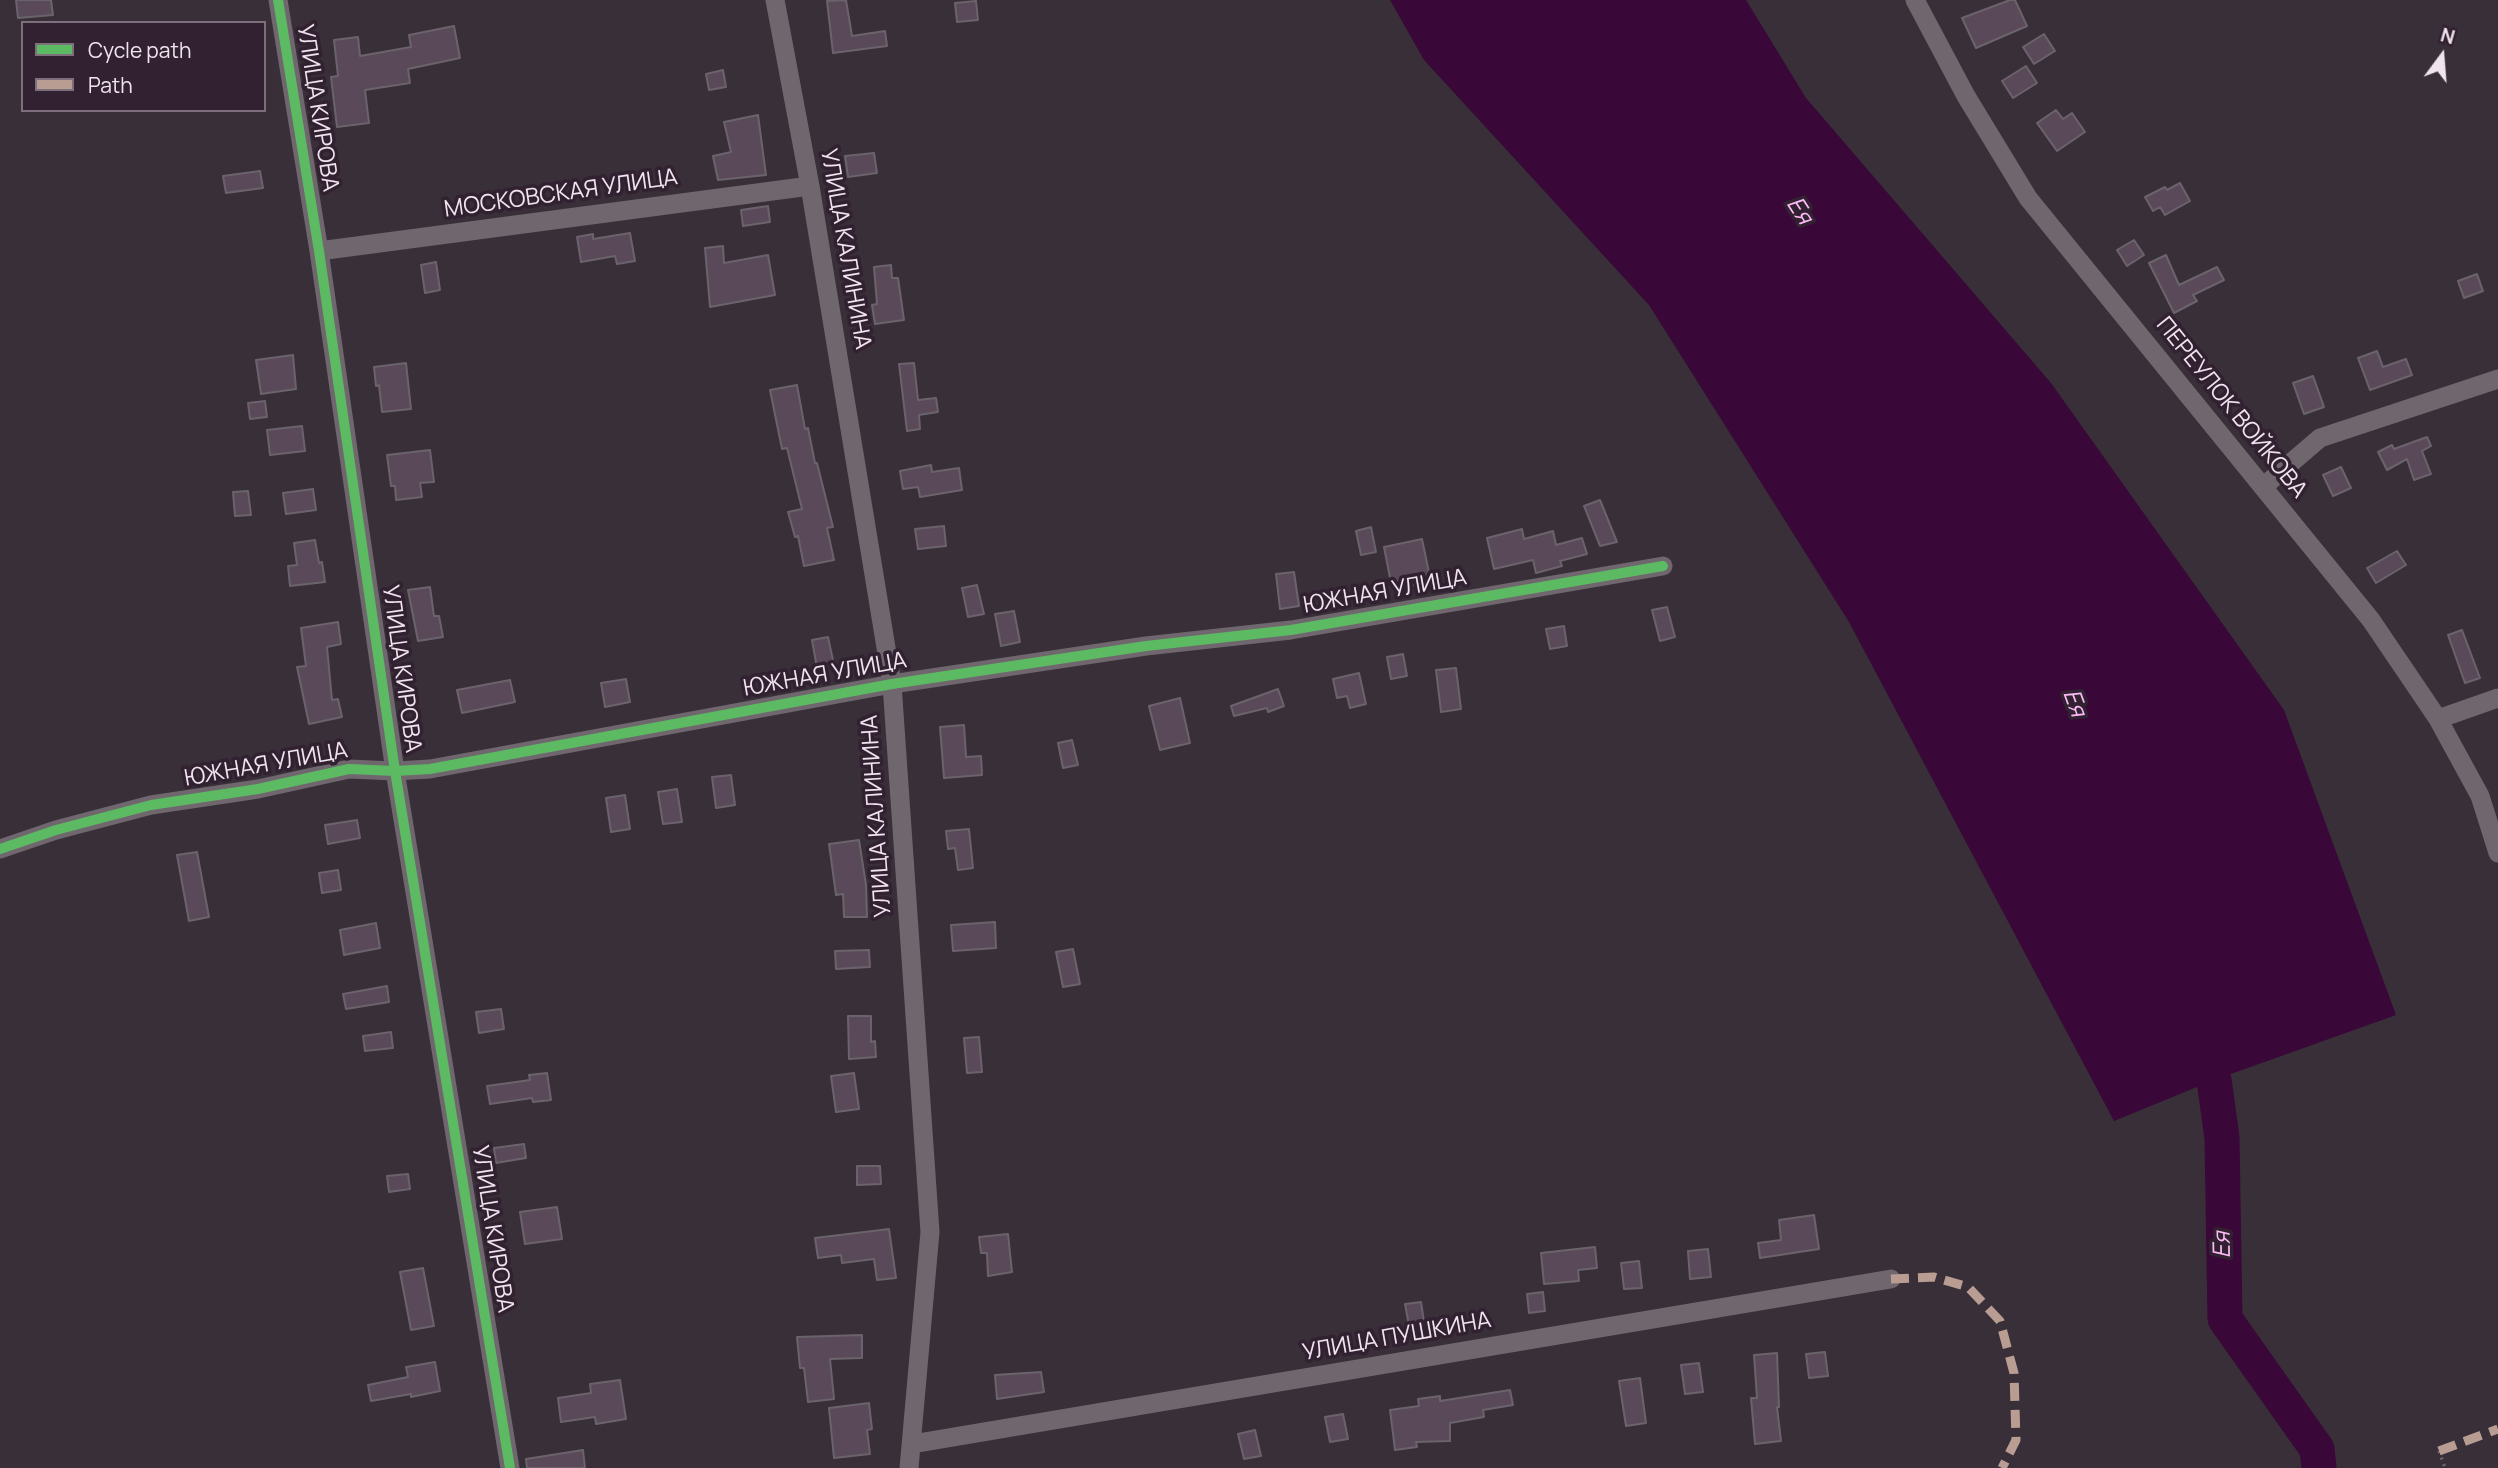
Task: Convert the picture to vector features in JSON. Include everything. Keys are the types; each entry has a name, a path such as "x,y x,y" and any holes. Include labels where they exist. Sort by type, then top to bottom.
{"street":[{"name":"УЛИЦА КИРОВА","path":"278,0 319,251 395,771 510,1468"},
{"name":"УЛИЦА КАЛИНИНА","path":"775,0 810,186 892,684 930,1232 909,1468"},
{"name":"ПЕРЕУЛОК ВОЙКОВА","path":"1915,0 1966,96 2028,198 2371,620 2438,719 2480,796 2498,853"},
{"name":"МОСКОВСКАЯ УЛИЦА","path":"319,251 810,186"},
{"path":"2263,486 2319,438 2498,379"},
{"name":"ЮЖНАЯ УЛИЦА","path":"0,849 56,830 151,805 258,789 349,769 430,769 892,684 1146,646 1291,630 1663,566"},
{"path":"2438,719 2498,698"},
{"name":"УЛИЦА ПУШКИНА","path":"912,1444 1891,1279"}],"path":[{"path":"2439,1451 2445,1468"}],"water":[{"path":"1390,0 1746,0 1806,98 2051,383 2284,710 2396,1015 2214,1080 2114,1121 1849,622 1649,305 1424,60"}],"building":[{"path":"16,0 51,0 53,15 18,18"},
{"path":"846,0 852,36 885,31 887,46 833,53 827,1"},
{"path":"2015,0 2027,26 1976,48 1962,18"},
{"path":"976,1 978,20 957,22 955,3"},
{"path":"454,26 460,58 408,69 410,83 365,90 369,123 337,127 331,77 338,76 334,40 358,37 360,56 411,47 409,35"},
{"path":"2044,34 2055,51 2034,64 2023,47"},
{"path":"2026,66 2037,83 2013,98 2002,81"},
{"path":"723,70 726,87 709,90 706,74"},
{"path":"2056,110 2063,119 2072,113 2085,132 2057,151 2037,123"},
{"path":"758,115 766,175 718,180 713,156 731,152 724,122"},
{"path":"874,153 877,173 848,177 845,156"},
{"path":"260,171 263,188 226,193 223,176"},
{"path":"2180,183 2190,201 2165,215 2160,207 2153,211 2145,197"},
{"path":"768,206 770,222 743,226 741,210"},
{"path":"630,233 635,261 617,264 615,256 581,262 577,237 593,234 593,239"},
{"path":"2134,240 2144,255 2127,266 2117,250"},
{"path":"723,246 724,263 768,255 775,295 710,307 705,248"},
{"path":"2166,255 2179,285 2217,267 2224,280 2193,295 2197,301 2174,313 2149,263"},
{"path":"436,262 440,290 425,293 421,265"},
{"path":"891,265 892,278 898,278 904,320 875,324 872,305 877,304 874,267"},
{"path":"2477,274 2483,291 2464,298 2458,281"},
{"path":"2377,351 2383,367 2406,359 2412,375 2370,390 2358,358"},
{"path":"293,355 296,389 261,394 256,360"},
{"path":"406,363 411,409 382,412 374,367"},
{"path":"914,363 918,400 936,398 938,412 919,415 920,429 907,431 899,364"},
{"path":"2313,376 2324,407 2304,414 2293,383"},
{"path":"797,385 805,429 808,428 833,527 827,528 834,560 804,566 798,536 795,537 788,512 802,509 787,448 782,449 770,390"},
{"path":"265,401 267,417 250,419 248,403"},
{"path":"302,426 305,451 270,455 267,430"},
{"path":"2427,437 2431,446 2422,451 2431,474 2414,480 2407,459 2387,470 2378,452 2392,445 2394,449"},
{"path":"430,450 434,482 420,483 422,497 396,500 395,486 391,486 387,455"},
{"path":"931,465 932,472 959,468 962,490 920,497 918,487 903,489 900,471"},
{"path":"2341,467 2351,488 2333,496 2323,475"},
{"path":"313,489 316,510 286,514 283,493"},
{"path":"248,491 251,515 235,516 233,492"},
{"path":"1600,500 1617,542 1600,546 1584,506"},
{"path":"944,526 946,546 918,549 915,529"},
{"path":"1371,527 1376,552 1361,555 1356,531"},
{"path":"1522,529 1524,539 1553,531 1556,545 1582,538 1587,554 1560,561 1562,566 1536,573 1533,560 1494,569 1487,538"},
{"path":"1422,539 1431,582 1411,586 1409,579 1391,583 1384,547"},
{"path":"315,540 325,582 290,586 288,566 297,565 294,543"},
{"path":"2397,551 2406,565 2376,583 2367,568"},
{"path":"1294,572 1299,606 1280,609 1276,574"},
{"path":"977,585 984,614 968,617 962,588"},
{"path":"430,587 434,616 439,616 443,637 418,641 408,590"},
{"path":"1667,607 1675,637 1660,641 1652,610"},
{"path":"1014,611 1020,642 1001,646 995,614"},
{"path":"338,622 341,644 327,647 332,700 338,699 342,717 309,724 297,667 306,666 301,628"},
{"path":"1564,626 1567,646 1550,649 1546,629"},
{"path":"2462,630 2480,678 2465,683 2448,635"},
{"path":"828,637 834,665 817,668 812,640"},
{"path":"1403,654 1407,676 1391,679 1387,657"},
{"path":"1456,668 1461,709 1441,712 1436,670"},
{"path":"1359,673 1366,704 1350,708 1347,696 1337,698 1333,679"},
{"path":"626,679 630,702 605,707 601,683"},
{"path":"510,680 515,702 462,713 457,690"},
{"path":"1278,689 1284,706 1268,712 1267,708 1234,716 1231,706"},
{"path":"1180,698 1190,743 1160,750 1149,706"},
{"path":"964,725 966,757 981,756 982,775 944,778 940,727"},
{"path":"1072,740 1078,765 1063,768 1058,743"},
{"path":"731,775 735,805 716,808 712,777"},
{"path":"677,789 682,822 663,824 658,792"},
{"path":"625,795 630,829 611,832 606,798"},
{"path":"357,820 360,838 328,844 325,825"},
{"path":"969,829 973,868 958,870 955,848 948,849 946,831"},
{"path":"859,840 866,885 867,917 844,917 843,894 836,895 829,844"},
{"path":"197,852 209,917 189,921 177,855"},
{"path":"338,870 341,890 322,893 319,873"},
{"path":"995,922 996,948 953,951 951,925"},
{"path":"376,923 380,948 344,955 340,930"},
{"path":"1073,949 1080,984 1063,987 1056,952"},
{"path":"869,950 870,967 836,969 835,951"},
{"path":"387,986 389,1002 346,1009 343,994"},
{"path":"501,1009 504,1029 479,1033 476,1012"},
{"path":"848,1016 871,1016 871,1042 875,1041 876,1057 849,1059"},
{"path":"391,1032 393,1048 365,1051 363,1036"},
{"path":"979,1037 982,1072 967,1073 964,1038"},
{"path":"547,1073 551,1100 533,1102 532,1098 490,1104 487,1086 530,1080 529,1075"},
{"path":"854,1073 859,1109 836,1112 831,1076"},
{"path":"524,1144 526,1158 496,1163 494,1148"},
{"path":"857,1166 880,1166 881,1184 857,1185"},
{"path":"408,1174 410,1189 389,1192 387,1176"},
{"path":"557,1207 562,1239 525,1244 520,1212"},
{"path":"1814,1215 1819,1249 1760,1258 1758,1243 1781,1240 1779,1220"},
{"path":"889,1229 896,1278 877,1280 874,1259 842,1263 841,1255 818,1258 815,1238"},
{"path":"1008,1234 1012,1272 988,1276 987,1253 981,1253 979,1237"},
{"path":"1595,1247 1597,1268 1578,1270 1579,1281 1544,1284 1541,1253"},
{"path":"1708,1249 1711,1277 1690,1279 1688,1251"},
{"path":"1639,1261 1642,1288 1624,1289 1621,1263"},
{"path":"423,1268 434,1326 411,1330 400,1272"},
{"path":"1543,1292 1545,1311 1529,1313 1527,1294"},
{"path":"1421,1302 1426,1335 1411,1337 1405,1304"},
{"path":"862,1335 862,1358 830,1359 834,1399 808,1402 804,1368 800,1368 797,1337"},
{"path":"1825,1352 1828,1376 1809,1378 1806,1354"},
{"path":"1777,1353 1777,1407 1781,1441 1755,1444 1751,1398 1757,1398 1754,1355"},
{"path":"435,1362 440,1391 371,1401 368,1385 408,1377 406,1367"},
{"path":"1699,1363 1703,1392 1685,1394 1681,1365"},
{"path":"1041,1372 1044,1392 997,1399 995,1375"},
{"path":"1640,1378 1646,1423 1626,1426 1619,1381"},
{"path":"620,1380 626,1419 596,1424 595,1417 561,1422 558,1398 591,1393 590,1384"},
{"path":"1510,1390 1513,1405 1483,1410 1484,1417 1450,1423 1450,1441 1416,1442 1417,1447 1395,1450 1390,1410 1419,1406 1418,1399 1440,1396 1440,1401"},
{"path":"869,1403 872,1429 867,1430 870,1454 834,1458 829,1408"},
{"path":"1343,1414 1348,1439 1330,1442 1325,1417"},
{"path":"1255,1430 1261,1456 1244,1459 1238,1434"},
{"path":"583,1450 585,1468 527,1468 526,1459"}],"waterway":[{"name":"Ея","path":"2197,1036 2214,1080 2222,1138 2225,1319 2317,1449 2319,1468"}],"marked path":[{"path":"1891,1279 1934,1277 1968,1287 2000,1321 2014,1373 2016,1440 2002,1468"},
{"path":"2439,1451 2498,1429"}],"cycle path":[{"path":"278,0 319,251 395,771 510,1468"},
{"path":"0,849 56,830 151,805 258,789 349,769 430,769 892,684 1146,646 1291,630 1663,566"}]}
